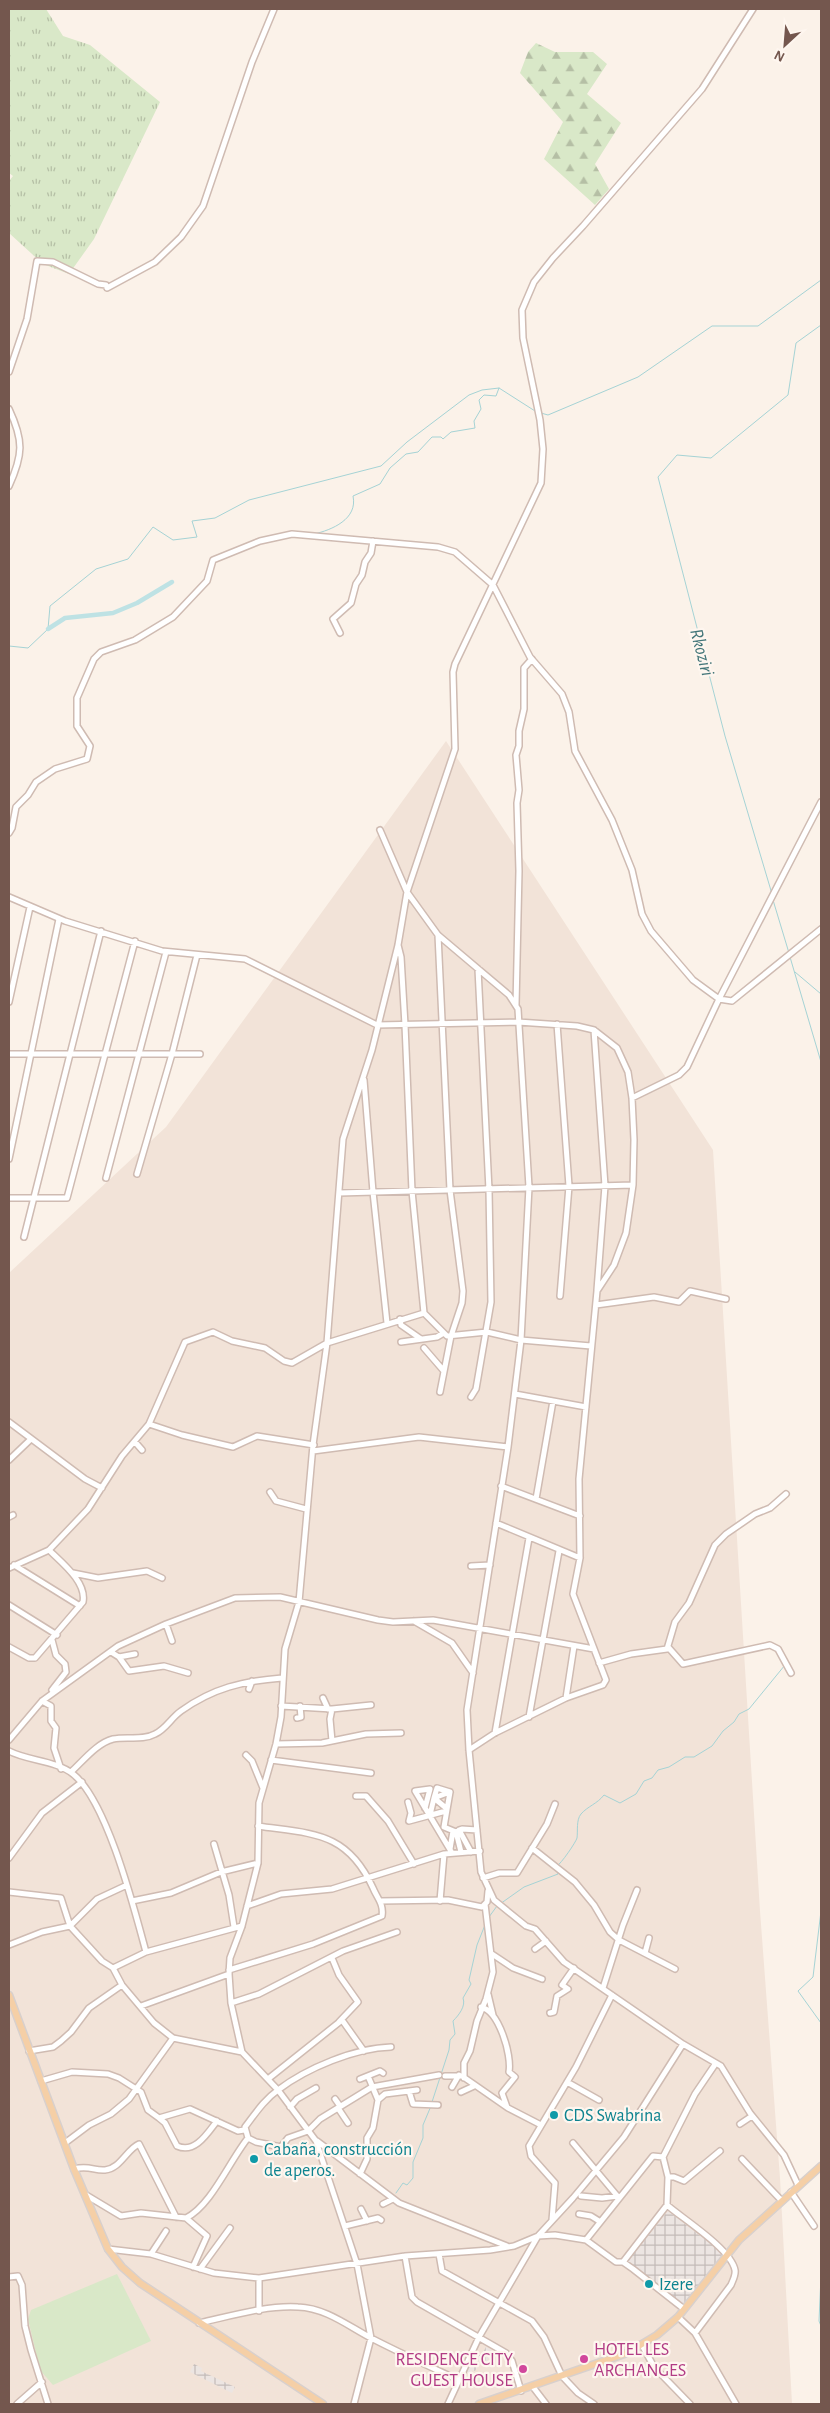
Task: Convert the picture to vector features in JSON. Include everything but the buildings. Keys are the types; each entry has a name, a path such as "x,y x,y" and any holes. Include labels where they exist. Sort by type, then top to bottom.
{"main road":[{"path":"9,1996 12,2012 108,2249 130,2275 198,2323 324,2404"},
{"path":"479,2404 533,2387 642,2345 678,2317 727,2254 781,2200 821,2166"}],"street":[{"path":"9,372 27,319 37,261 53,262 98,284 106,285 107,288 155,262 182,237 193,222 206,201 216,162 252,62 274,9"},
{"path":"508,2246 453,2226 393,2199 316,2141 278,2090 242,2052 231,2003 230,1958 242,1926 258,1863 258,1826 262,1788 276,1744 285,1649 299,1602 306,1509 327,1343 344,1135 364,1077 398,945 407,892 455,749 453,668 540,483 543,450 540,420 523,338 522,310 534,282 553,258 584,226 702,89 753,9"},
{"path":"9,409 21,440 21,449 17,470 9,486"},
{"path":"9,832 12,828 16,807 28,795 36,782 55,769 87,759 90,746 78,726 77,698 96,658 110,648 135,640 173,617 207,580 213,560 260,541 283,535 299,534 449,550 462,558 493,585 532,659 557,686 567,704 575,751 612,820 632,870 644,919 651,931 693,980 719,999 732,1001 821,929"},
{"path":"340,633 333,619 351,603 356,584 371,553 373,541"},
{"path":"532,659 524,668 524,709 519,728 520,746 516,756 519,790 517,803 519,871 516,1005 529,1187 522,1340 468,1710 469,1750 483,1878 494,1900 526,1926 535,1929 564,1962 683,2044 716,2063 725,2071 752,2116 784,2155 798,2186"},
{"path":"632,1098 684,1071 821,802"},
{"path":"380,830 407,892 438,935 509,995 516,1005"},
{"path":"9,897 59,919 166,952 245,959 377,1025 518,1022 577,1026 594,1030 617,1048 628,1072 632,1098 634,1140 633,1184 626,1233 614,1265 598,1291"},
{"path":"9,1002 30,907"},
{"path":"9,1158 59,919"},
{"path":"24,1237 101,931"},
{"path":"438,935 450,1190 463,1292 461,1310 451,1336 440,1392"},
{"path":"9,1198 67,1198 135,941"},
{"path":"398,945 405,1025 412,1191 424,1312 442,1334 451,1336 487,1332 522,1340 591,1346"},
{"path":"106,1178 166,952"},
{"path":"137,1174 172,1054 197,955"},
{"path":"472,1397 476,1389 491,1302 489,1190 478,969"},
{"path":"556,1024 569,1186 560,1296"},
{"path":"469,1750 495,1733 529,1718 566,1698 605,1683 606,1680 573,1598 580,1558 579,1479 598,1291 605,1186 594,1030"},
{"path":"9,1054 200,1054"},
{"path":"364,1077 386,1323"},
{"path":"339,1193 489,1190 633,1184"},
{"path":"596,1305 654,1297 678,1302 690,1291 726,1299"},
{"path":"384,1303 391,1302"},
{"path":"11,1566 49,1550 88,1509 122,1456 149,1424 185,1342 213,1332 232,1341 265,1348 288,1363 327,1343 424,1312"},
{"path":"400,1319 401,1325 422,1339"},
{"path":"401,1342 437,1337 442,1334"},
{"path":"424,1348 443,1370"},
{"path":"515,1394 586,1407"},
{"path":"536,1499 552,1401"},
{"path":"9,1422 85,1479 102,1488"},
{"path":"149,1424 182,1435 233,1447 257,1436 314,1447 419,1437 508,1446"},
{"path":"9,1460 31,1440"},
{"path":"135,1442 142,1450"},
{"path":"501,1486 580,1516"},
{"path":"270,1492 276,1501 306,1509"},
{"path":"599,1663 631,1654 664,1650 668,1647 675,1622 689,1603 714,1545 726,1534 755,1514 770,1508 786,1494"},
{"path":"496,1524 580,1558"},
{"path":"495,1733 529,1538"},
{"path":"9,1647 32,1659 36,1658 57,1635 84,1599 72,1573 49,1550"},
{"path":"529,1718 559,1551"},
{"path":"471,1566 490,1565"},
{"path":"11,1566 80,1606"},
{"path":"72,1573 98,1578 147,1570 162,1578"},
{"path":"9,1740 42,1701 118,1646 166,1624 235,1598 280,1597 378,1620 433,1620 511,1636 594,1649"},
{"path":"9,1605 57,1635"},
{"path":"414,1621 452,1643 473,1673"},
{"path":"166,1624 172,1641"},
{"path":"42,1701 44,1695 54,1689 66,1672 65,1664 56,1655 52,1640"},
{"path":"668,1647 683,1664 770,1645 778,1648 791,1673"},
{"path":"566,1698 574,1646"},
{"path":"111,1652 119,1657 129,1671 164,1666 188,1673"},
{"path":"119,1657 135,1654"},
{"path":"71,1772 107,1741 154,1734 196,1700 222,1687 252,1680 282,1678"},
{"path":"249,1689 252,1680"},
{"path":"323,1698 330,1709 332,1741"},
{"path":"42,1701 51,1706 51,1721 56,1728 54,1748 61,1769"},
{"path":"281,1706 340,1709 371,1704"},
{"path":"297,1718 301,1717 300,1706"},
{"path":"340,1709 340,1716"},
{"path":"276,1744 332,1741 366,1734 401,1733"},
{"path":"9,1751 19,1756 71,1772 82,1782 98,1809 132,1901 146,1952"},
{"path":"246,1755 252,1761 262,1788"},
{"path":"271,1760 371,1774"},
{"path":"9,1858 42,1813 82,1782"},
{"path":"424,1814 435,1798 437,1788 450,1792 444,1827 453,1830 477,1830"},
{"path":"356,1796 366,1796 384,1815 414,1864"},
{"path":"435,1798 448,1801"},
{"path":"435,1798 446,1809"},
{"path":"408,1802 411,1813 410,1821 424,1814 446,1809"},
{"path":"483,1878 499,1873 517,1873 550,1818 555,1804"},
{"path":"424,1814 443,1837 451,1851"},
{"path":"141,2006 380,1918 383,1912 380,1901 367,1876 348,1850 320,1835 258,1826"},
{"path":"443,1837 453,1830"},
{"path":"451,1851 453,1830"},
{"path":"453,1830 471,1852"},
{"path":"453,1830 461,1852"},
{"path":"214,1844 230,1895 234,1927"},
{"path":"532,1848 575,1882 594,1905 610,1932 619,1940 675,1969"},
{"path":"247,1906 281,1894 332,1889 367,1876 414,1864 451,1851 480,1851"},
{"path":"440,1901 444,1854"},
{"path":"132,1901 171,1893 222,1872 258,1863"},
{"path":"9,1945 42,1932 70,1926 97,1899 126,1885"},
{"path":"603,1988 627,1914 637,1890"},
{"path":"464,2078 464,2064 493,1972 485,1904 488,1891"},
{"path":"9,1892 61,1898 70,1926 102,1961 113,1968 122,1985 154,2022 173,2038 242,2052"},
{"path":"380,1901 415,1899 457,1901 482,1906 485,1904"},
{"path":"486,1912 494,1900"},
{"path":"113,1968 146,1952 183,1944 242,1926"},
{"path":"231,2003 259,1994 343,1952 397,1932"},
{"path":"645,1953 649,1938"},
{"path":"535,1950 546,1941"},
{"path":"492,1954 513,1968 542,1979"},
{"path":"268,2079 339,2022 358,2002 339,1976 332,1958"},
{"path":"550,2014 554,2012 556,1996 568,1988 562,1985 574,1968"},
{"path":"29,2051 53,2046 61,2042 72,2032 88,2008 122,1985"},
{"path":"486,1995 507,2049 509,2072 515,2077 496,2099"},
{"path":"552,2220 555,2183 528,2150 567,2082 612,1995"},
{"path":"481,2007 494,2016"},
{"path":"339,2022 342,2020 346,2022 364,2051"},
{"path":"64,2143 89,2125 111,2114 136,2091 173,2038"},
{"path":"448,2404 479,2337 538,2236 624,2137 683,2044"},
{"path":"159,2118 190,2110 238,2131 244,2130 261,2106 278,2090 317,2067 364,2051 391,2047"},
{"path":"623,2262 667,2206 668,2177 663,2157 683,2116 716,2063"},
{"path":"452,2087 464,2070"},
{"path":"360,2079 380,2071 383,2073"},
{"path":"41,2081 72,2072 92,2072 119,2078 136,2091 142,2093 148,2110 165,2123 177,2146 183,2148 194,2146 217,2121"},
{"path":"244,2130 248,2138 256,2142 281,2147 288,2138 308,2130 339,2107 372,2087 438,2075"},
{"path":"445,2076 459,2075 507,2107 541,2125"},
{"path":"360,2174 367,2159 367,2138 374,2128 378,2100 368,2076"},
{"path":"567,2082 599,2100"},
{"path":"461,2092 474,2086"},
{"path":"290,2107 297,2098 316,2088"},
{"path":"378,2100 383,2095 417,2090"},
{"path":"409,2091 414,2104 438,2105"},
{"path":"502,2093 507,2107"},
{"path":"335,2099 348,2123"},
{"path":"740,2124 752,2116"},
{"path":"186,2218 220,2184 234,2156 248,2138"},
{"path":"316,2141 357,2264 371,2338 354,2404"},
{"path":"573,2143 619,2197"},
{"path":"74,2169 85,2166 105,2170 115,2166 139,2144 176,2217"},
{"path":"668,2177 684,2181 720,2151"},
{"path":"586,2240 653,2156 663,2157"},
{"path":"742,2159 781,2200"},
{"path":"791,2192 814,2226"},
{"path":"86,2195 121,2216 141,2213 186,2218 207,2236 193,2266"},
{"path":"581,2196 619,2197"},
{"path":"383,2204 393,2199"},
{"path":"667,2206 727,2254 735,2267 735,2276 731,2284 694,2333"},
{"path":"362,2209 367,2221"},
{"path":"579,2214 591,2216 600,2221"},
{"path":"345,2226 381,2220"},
{"path":"200,2269 230,2228"},
{"path":"151,2254 166,2232"},
{"path":"108,2249 151,2254 214,2273 259,2278 405,2256 508,2246 538,2236 555,2235 586,2240 616,2262 623,2262 684,2309"},
{"path":"439,2254 442,2271 538,2326 562,2376 578,2393 594,2404"},
{"path":"405,2256 409,2289 417,2302 479,2337 509,2357 521,2390"},
{"path":"9,2277 18,2276 22,2285 26,2326 48,2404"},
{"path":"259,2278 259,2311"},
{"path":"198,2323 296,2306 316,2310 337,2318 371,2338 458,2380"},
{"path":"678,2317 694,2333 736,2404"},
{"path":"642,2345 654,2367 690,2404"},
{"path":"17,2404 42,2382"},
{"path":"533,2387 546,2404"},
{"path":"497,2398 501,2404"}],"shaded area":[{"path":"446,741 713,1150 760,1911 780,2178 792,2404 9,2404 9,1273 166,1127"},
{"path":"668,2211 725,2255 684,2307 627,2262"},
{"path":"486,2347 492,2350 493,2353 491,2359 487,2359 494,2363 492,2368 477,2360 480,2363 475,2371 471,2370 475,2375 473,2378 483,2374 485,2377 476,2382 474,2380 473,2383 467,2379 470,2374 464,2371 477,2354 481,2356"},
{"path":"194,2364 202,2368 201,2371 235,2387 232,2393 190,2372"}],"green space":[{"path":"9,9 46,9 63,36 90,45 160,102 94,239 69,274 43,264 9,233 9,181 13,176 9,173"},
{"path":"536,43 555,52 593,52 607,64 587,94 621,123 595,164 609,189 595,205 544,159 563,122 520,73 528,52"},
{"path":"117,2274 151,2341 53,2385 40,2370 28,2319 31,2310"}],"waterway":[{"path":"541,413 548,415 638,377 712,326 758,326 821,280"},
{"name":"Rkoziri","path":"772,894 725,736 658,477 677,455 711,458 788,395 796,343 821,325"},
{"path":"314,534 328,530 348,517 352,511 353,496 380,484 390,468 406,454 418,452 432,437 441,437 443,439 451,432 475,428 474,421 481,409 479,400 484,395 496,396 499,388"},
{"path":"9,646 28,648 48,629 50,606 96,569 128,559 153,527 173,540 197,537 192,521 215,518 249,500 381,466 407,442 469,395 482,390 499,388 535,411"},
{"path":"48,629 65,618 113,613 137,603 172,582"},
{"name":"Rkoziri","path":"773,900 789,953"},
{"name":"Rkoziri","path":"790,957 821,1062"},
{"path":"795,972 821,994"},
{"path":"557,1866 577,1838 578,1819 584,1811 604,1795 620,1803 636,1794 644,1781 652,1778 658,1770 669,1767 685,1757 694,1757 712,1746 739,1714 749,1709 785,1665"},
{"path":"500,1904 524,1887 558,1874 557,1870"},
{"path":"489,1917 497,1906"},
{"name":"Rkoziri","path":"821,1911 813,1977 798,1991 821,2023"},
{"path":"432,2102 449,2050 450,2040 455,2034 453,2021 464,2004 463,1998 471,1984 469,1980 477,1945 485,1925"},
{"path":"396,2193 403,2183 407,2185 413,2178 413,2162 423,2138 423,2125 431,2106"},
{"name":"Rkoziri","path":"821,2276 819,2321 821,2326"}],"place":[{"name":"CDS Swabrina","path":"554,2115"},
{"name":"Cabaña, construcción de aperos.","path":"254,2159"},
{"name":"Izere","path":"649,2284"},
{"name":"HOTEL LES ARCHANGES","path":"584,2359"},
{"name":"RESIDENCE CITY GUEST HOUSE","path":"523,2369"}]}
